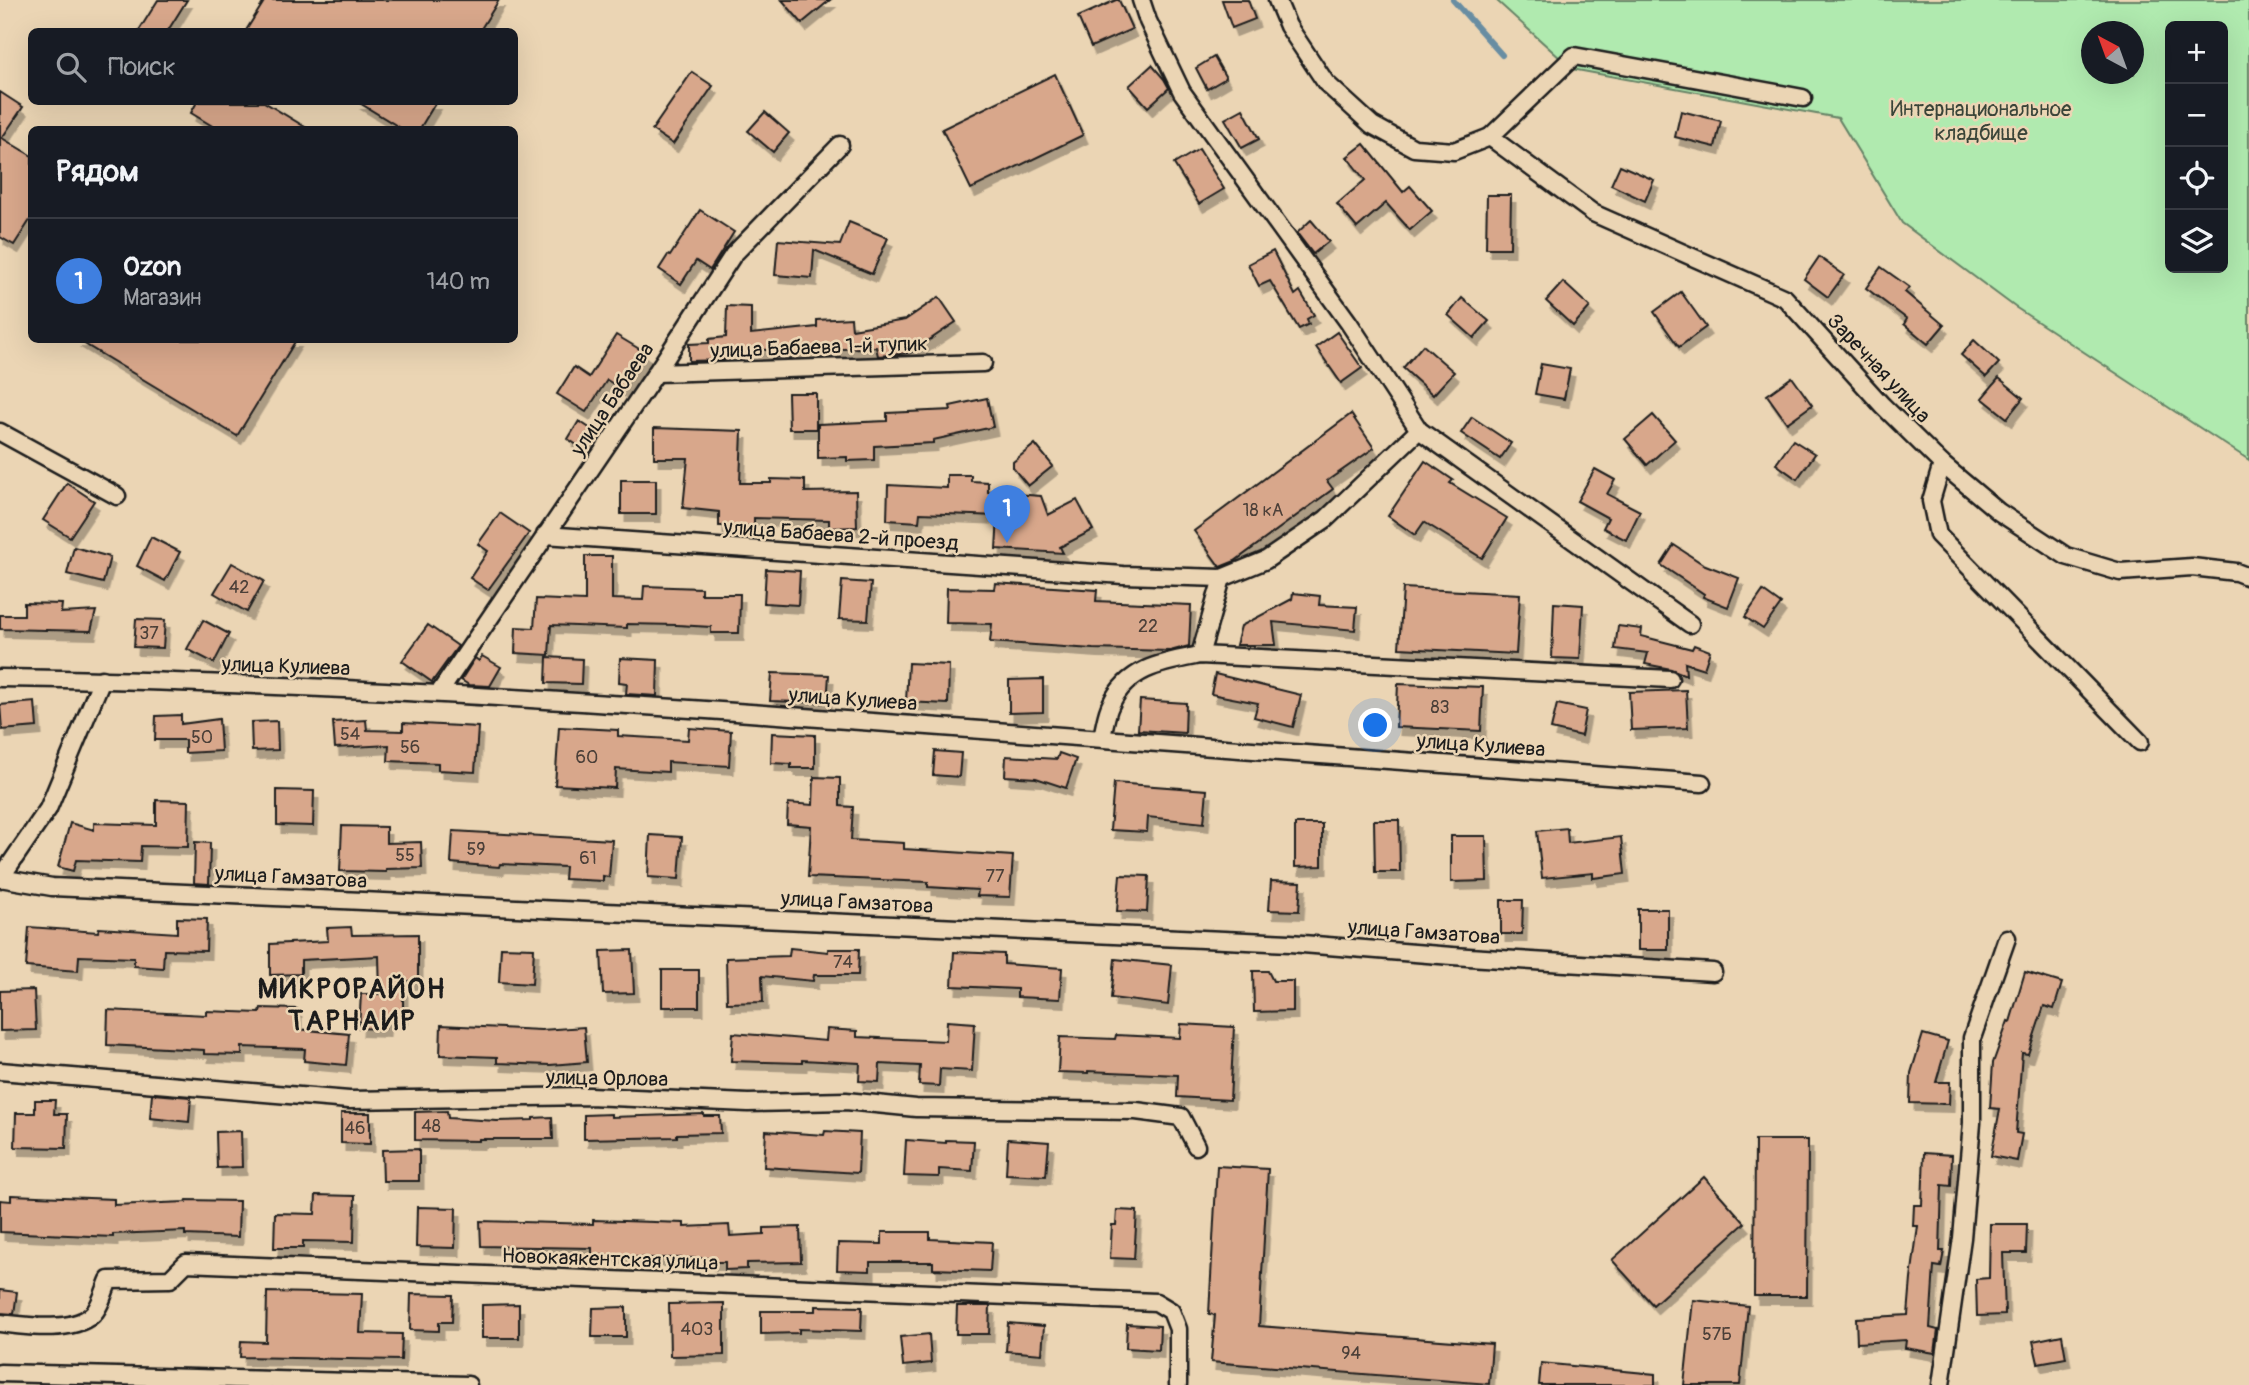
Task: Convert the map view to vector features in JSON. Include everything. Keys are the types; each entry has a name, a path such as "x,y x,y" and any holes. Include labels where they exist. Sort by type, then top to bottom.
{"street":[{"path":"1141,0 1148,21 1182,92 1349,323 1419,430 1690,624"},
{"path":"1277,0 1287,26 1326,83 1372,125 1414,148 1454,151 1490,137 1574,56 1803,98"},
{"name":"Заречная улица","path":"1490,137 1592,213 1785,298 1882,405 1942,464 1999,512 2066,556 2120,572 2192,568 2236,572 2249,577"},
{"name":"улица Бабаева","path":"439,693 733,255 840,145"},
{"name":"улица Бабаева 1-й тупик","path":"656,373 983,363"},
{"name":"улица Бабаева 2-й проезд","path":"545,535 1124,575 1222,578 1266,560 1326,519 1419,430"},
{"path":"0,432 117,496"},
{"path":"1942,464 1931,501 1938,536 2140,742"},
{"path":"1200,655 1222,578"},
{"path":"1102,736 1111,704 1128,679 1154,664 1200,655 1670,679"},
{"name":"улица Кулиева","path":"0,678 102,679 439,693 1102,736 1702,783"},
{"path":"0,878 48,809 102,679"},
{"name":"улица Гамзатова","path":"0,878 52,887 1290,943 1713,972"},
{"path":"1941,1385 1962,1238 1972,1123 1972,1038 2007,938"},
{"name":"улица Орлова","path":"0,1071 349,1100 589,1096 748,1103 846,1101 916,1108 1136,1111 1181,1117 1196,1146"},
{"name":"Новокаякентская улица","path":"0,1323 71,1326 94,1314 109,1280 170,1279 186,1263 1156,1302 1171,1311 1178,1329 1178,1385"},
{"path":"0,1373 468,1385"}],"green space":[{"name":"Интернациональное кладбище","path":"1496,0 2249,0 2249,460 2015,307 1902,223 1838,118 1572,69"}],"building":[{"path":"158,0 187,0 170,28 140,28"},
{"path":"265,0 499,0 482,28 248,28"},
{"path":"782,0 830,0 802,23"},
{"path":"1119,0 1132,29 1091,47 1078,17"},
{"path":"1222,0 1248,0 1255,19 1232,28"},
{"path":"1214,57 1226,78 1207,89 1196,68"},
{"path":"1152,65 1169,88 1148,107 1129,86"},
{"path":"692,72 713,86 673,144 652,130"},
{"path":"1055,74 1083,135 971,189 942,129"},
{"path":"0,92 23,107 2,138 28,154 28,223 14,245 0,237"},
{"path":"195,105 269,105 303,126 212,126 191,113"},
{"path":"363,105 434,105 421,126 397,126"},
{"path":"1243,109 1259,139 1242,148 1225,119"},
{"path":"1681,111 1721,121 1715,147 1675,137"},
{"path":"765,112 789,133 773,152 748,131"},
{"path":"1364,144 1403,192 1410,186 1432,211 1410,230 1386,203 1357,228 1337,204 1365,180 1347,157"},
{"path":"1199,149 1224,189 1199,204 1174,164"},
{"path":"1620,165 1654,180 1645,201 1611,185"},
{"path":"1487,195 1511,195 1510,248 1486,248"},
{"path":"700,210 734,232 710,270 696,261 681,284 659,269"},
{"path":"1311,220 1329,241 1313,254 1297,233"},
{"path":"849,222 888,238 872,274 814,250 812,278 775,275 778,240 840,245"},
{"path":"1273,251 1295,295 1300,291 1314,315 1307,319 1309,324 1299,329 1270,281 1259,286 1248,264"},
{"path":"1819,257 1844,275 1828,297 1804,279"},
{"path":"1881,267 1909,287 1905,292 1944,325 1928,344 1904,324 1907,319 1866,288"},
{"path":"1563,282 1590,307 1573,326 1546,301"},
{"path":"1681,292 1706,327 1679,347 1654,312"},
{"path":"939,297 956,322 910,353 878,356 876,347 811,351 772,358 771,350 724,349 724,360 689,361 689,344 709,343 709,339 726,337 727,306 751,307 751,334 817,327 817,320 851,318 852,329 905,320"},
{"path":"1462,298 1489,321 1474,338 1448,315"},
{"path":"1337,332 1362,368 1341,383 1316,347"},
{"path":"616,335 646,353 623,390 607,380 586,412 557,394 574,367 589,377"},
{"path":"1974,340 1999,363 1986,377 1961,355"},
{"path":"83,343 294,343 237,436"},
{"path":"1423,345 1454,372 1433,395 1403,368"},
{"path":"1541,364 1570,369 1564,399 1535,394"},
{"path":"1792,377 1812,405 1787,423 1767,395"},
{"path":"1999,378 2023,398 2007,418 1982,398"},
{"path":"788,393 816,393 816,429 789,429"},
{"path":"987,398 993,427 933,440 933,443 874,446 874,460 818,458 818,424 887,421 887,413 951,410 950,406"},
{"path":"1351,414 1374,448 1327,481 1333,489 1235,561 1220,567 1194,531"},
{"path":"1653,415 1675,440 1647,465 1625,439"},
{"path":"1472,417 1511,443 1500,459 1461,433"},
{"path":"579,421 597,433 586,451 568,439"},
{"path":"654,428 742,431 740,483 771,483 771,479 805,480 805,492 856,491 857,527 829,528 829,520 754,518 754,526 719,526 719,512 683,508 688,458 654,458"},
{"path":"1793,440 1815,454 1797,479 1776,464"},
{"path":"1035,444 1053,466 1028,486 1013,468 1013,462"},
{"path":"1425,461 1453,480 1450,483 1507,518 1482,558 1424,522 1415,535 1388,516"},
{"path":"1595,469 1615,480 1607,494 1640,511 1626,540 1603,528 1608,518 1577,501"},
{"path":"947,475 971,475 971,481 988,482 988,492 1041,496 1048,515 1077,500 1093,530 1060,547 1063,553 996,549 998,516 920,513 919,522 887,520 888,485 947,488"},
{"path":"621,480 656,480 656,514 621,514"},
{"path":"67,483 94,501 70,537 43,520"},
{"path":"500,513 529,533 488,590 470,578 488,551 478,544"},
{"path":"151,537 180,552 165,581 137,566"},
{"path":"1674,545 1703,564 1739,578 1728,607 1703,597 1704,594 1661,565"},
{"path":"74,547 110,557 103,583 67,574"},
{"path":"585,556 612,556 612,599 643,600 644,586 701,588 701,594 740,594 739,633 711,633 711,627 677,625 627,624 627,628 551,625 549,655 515,653 516,627 534,628 536,599 585,601"},
{"path":"232,563 264,581 247,612 214,593"},
{"path":"766,569 800,571 798,605 764,603"},
{"path":"842,581 871,583 868,620 839,619"},
{"path":"995,583 1097,590 1096,601 1191,605 1189,646 1170,651 990,642 992,624 946,623 947,588 994,589"},
{"path":"1403,588 1520,594 1516,654 1399,648"},
{"path":"1763,591 1781,604 1763,629 1745,617"},
{"path":"1293,593 1320,596 1319,605 1357,607 1355,630 1273,622 1276,645 1236,645 1241,626 1292,599"},
{"path":"24,603 62,604 61,613 96,611 91,631 0,629 0,615 24,615"},
{"path":"1554,603 1583,605 1580,659 1552,658"},
{"path":"136,619 165,620 163,648 134,647"},
{"path":"203,620 229,634 214,663 187,649"},
{"path":"428,625 458,646 432,682 402,661"},
{"path":"1618,626 1642,629 1641,636 1692,649 1694,645 1710,651 1704,669 1685,663 1686,675 1645,664 1648,653 1615,649"},
{"path":"482,656 501,667 490,686 469,685 461,680 475,658 479,661"},
{"path":"547,657 582,659 581,684 546,683"},
{"path":"620,658 658,660 657,696 626,694 627,683 619,682"},
{"path":"908,663 949,665 948,704 906,702"},
{"path":"772,673 829,675 827,703 770,701"},
{"path":"1215,674 1301,695 1293,727 1254,717 1258,703 1211,694"},
{"path":"1043,679 1043,712 1009,713 1009,680"},
{"path":"1398,684 1483,687 1481,731 1396,727"},
{"path":"1686,690 1688,728 1631,730 1629,692"},
{"path":"1140,700 1186,703 1185,733 1138,730"},
{"path":"35,702 37,727 2,730 0,705"},
{"path":"1557,704 1586,710 1581,736 1551,729"},
{"path":"181,715 181,724 219,719 221,751 185,753 185,740 155,740 156,716"},
{"path":"366,720 367,730 403,731 403,723 478,727 475,772 438,770 438,763 388,761 389,745 335,748 333,722"},
{"path":"277,721 278,750 252,751 251,722"},
{"path":"559,727 618,730 618,736 688,740 689,728 731,731 729,766 668,762 668,772 616,769 615,788 555,785"},
{"path":"772,733 815,735 815,768 791,768 791,764 771,763"},
{"path":"935,751 961,753 959,777 933,775"},
{"path":"1059,753 1076,759 1066,788 1036,778 1005,776 1006,756 1057,759"},
{"path":"814,777 840,778 840,806 853,807 851,840 904,843 904,849 1013,856 1010,897 977,896 978,890 928,887 928,882 808,877 811,826 787,824 788,803 813,805"},
{"path":"1114,783 1207,790 1204,823 1148,817 1147,832 1110,830"},
{"path":"277,790 314,791 313,826 277,825"},
{"path":"156,800 189,801 188,847 141,846 140,862 76,860 73,871 58,867 70,823 94,830 94,823 156,825"},
{"path":"1374,820 1399,820 1400,872 1375,872"},
{"path":"1295,824 1322,824 1322,866 1295,867"},
{"path":"342,826 386,827 386,843 421,842 422,868 386,869 386,872 340,871"},
{"path":"1567,828 1568,843 1621,837 1625,874 1593,878 1593,873 1542,878 1537,831"},
{"path":"453,831 612,840 609,877 603,876 603,881 564,879 565,867 500,864 499,867 451,863"},
{"path":"650,835 682,837 679,879 648,877"},
{"path":"1451,836 1486,836 1487,881 1451,882"},
{"path":"195,842 210,843 209,884 194,883"},
{"path":"1120,875 1149,876 1147,912 1117,911"},
{"path":"1271,881 1301,882 1299,911 1269,910"},
{"path":"1501,900 1523,900 1522,934 1501,934"},
{"path":"1638,909 1668,909 1668,950 1638,950"},
{"path":"177,918 207,919 206,951 164,950 163,968 134,966 134,958 79,956 78,971 26,967 29,927 98,932 99,928 177,933"},
{"path":"351,927 352,935 418,934 418,981 403,981 403,1016 386,1016 385,1029 359,1028 361,994 380,994 379,956 301,960 301,974 270,975 270,944 328,941 327,928"},
{"path":"501,947 534,948 532,984 499,982"},
{"path":"790,948 828,952 828,949 859,949 858,975 814,975 813,981 762,976 763,1002 727,1003 726,958 789,956"},
{"path":"632,950 634,993 603,994 601,951"},
{"path":"954,952 1004,954 1004,964 1062,968 1060,999 1017,997 1017,989 952,986"},
{"path":"1115,959 1172,965 1168,1005 1111,998"},
{"path":"662,970 699,970 699,1007 662,1007"},
{"path":"1253,971 1268,971 1273,981 1293,981 1293,1011 1254,1012"},
{"path":"2025,972 2062,983 2054,1009 2044,1006 2028,1054 2022,1053 2016,1133 2022,1134 2017,1161 1991,1156 2000,1109 1990,1108 1993,1063 2008,1021 2010,1022"},
{"path":"34,990 36,1030 0,1031 0,991"},
{"path":"261,1008 297,1009 297,1029 349,1034 346,1065 304,1061 305,1049 242,1047 242,1055 204,1054 204,1050 107,1045 108,1010 206,1015 206,1011 260,1013"},
{"path":"947,1021 975,1023 972,1071 940,1069 939,1086 919,1085 920,1066 880,1064 879,1082 859,1081 860,1063 802,1060 802,1063 731,1061 733,1033 826,1041 827,1029 857,1031 857,1037 946,1041"},
{"path":"1181,1024 1234,1027 1230,1100 1177,1097 1178,1075 1058,1072 1060,1037 1115,1039 1116,1035 1180,1038"},
{"path":"441,1025 541,1030 584,1027 587,1062 550,1065 497,1063 497,1057 440,1055"},
{"path":"1923,1034 1948,1041 1936,1082 1950,1082 1949,1104 1910,1103 1911,1073"},
{"path":"152,1094 191,1097 189,1122 150,1118"},
{"path":"35,1100 55,1100 54,1114 67,1114 66,1148 15,1147 16,1113 35,1113"},
{"path":"447,1111 448,1118 497,1121 552,1117 553,1139 415,1140 415,1112"},
{"path":"341,1113 370,1113 370,1144 341,1143"},
{"path":"611,1114 611,1117 704,1114 720,1116 721,1133 584,1139 584,1115"},
{"path":"241,1131 242,1167 217,1168 216,1132"},
{"path":"766,1131 824,1135 825,1131 860,1133 858,1173 764,1167"},
{"path":"1008,1139 1049,1142 1046,1176 1006,1174"},
{"path":"906,1140 946,1143 946,1140 974,1141 972,1171 939,1169 939,1177 904,1176"},
{"path":"1755,1140 1808,1140 1807,1296 1754,1296"},
{"path":"419,1149 419,1181 383,1181 382,1150"},
{"path":"1924,1153 1952,1155 1951,1186 1942,1185 1940,1251 1944,1251 1941,1267 1934,1266 1930,1328 1938,1330 1935,1353 1905,1348 1906,1340 1857,1343 1856,1318 1908,1315 1918,1226 1913,1226 1914,1205 1922,1205"},
{"path":"1217,1166 1268,1169 1259,1326 1492,1344 1489,1384 1211,1362 1215,1315 1209,1314"},
{"path":"1704,1177 1745,1223 1653,1305 1612,1260"},
{"path":"11,1195 114,1199 114,1205 187,1200 239,1201 238,1237 185,1235 185,1231 113,1234 113,1237 0,1232 0,1200 11,1201"},
{"path":"316,1195 355,1196 354,1242 303,1241 303,1248 274,1248 275,1213 315,1214"},
{"path":"417,1207 456,1208 455,1248 416,1247"},
{"path":"1117,1210 1137,1211 1134,1259 1110,1258 1112,1225 1116,1225"},
{"path":"593,1220 684,1223 684,1227 729,1225 730,1236 764,1234 764,1228 800,1227 801,1262 747,1263 747,1269 725,1270 725,1262 709,1262 709,1258 592,1254 592,1248 481,1246 480,1221 593,1224"},
{"path":"1990,1224 2027,1224 2026,1253 2003,1253 2005,1315 1977,1316 1976,1279 1989,1278"},
{"path":"882,1232 930,1232 930,1239 992,1242 990,1271 933,1269 933,1262 870,1262 870,1271 837,1270 838,1243 882,1244"},
{"path":"0,1290 17,1292 14,1314 0,1313"},
{"path":"267,1292 362,1294 360,1333 402,1334 401,1360 240,1357 241,1341 266,1342"},
{"path":"411,1294 453,1295 452,1322 439,1322 439,1331 410,1330"},
{"path":"1693,1300 1748,1306 1740,1385 1684,1385"},
{"path":"724,1303 724,1355 670,1356 669,1304"},
{"path":"519,1304 519,1338 482,1338 482,1305"},
{"path":"816,1306 862,1307 861,1331 799,1329 799,1333 761,1334 761,1311 816,1311"},
{"path":"957,1306 990,1306 989,1334 956,1334"},
{"path":"626,1307 626,1337 592,1337 593,1308"},
{"path":"1008,1323 1044,1326 1042,1354 1006,1351"},
{"path":"1127,1324 1160,1326 1159,1350 1126,1348"},
{"path":"929,1334 931,1363 903,1366 900,1337"},
{"path":"2062,1335 2066,1358 2038,1363 2033,1341"},
{"path":"1541,1363 1655,1374 1655,1385 1539,1385"}],"waterway":[{"path":"1453,0 1502,55"}],"place":[{"name":"Ozon","path":"1007,543"}],"district":[{"name":"МИКРОРАЙОН ТАРНАИР","path":"352,1004"}]}
